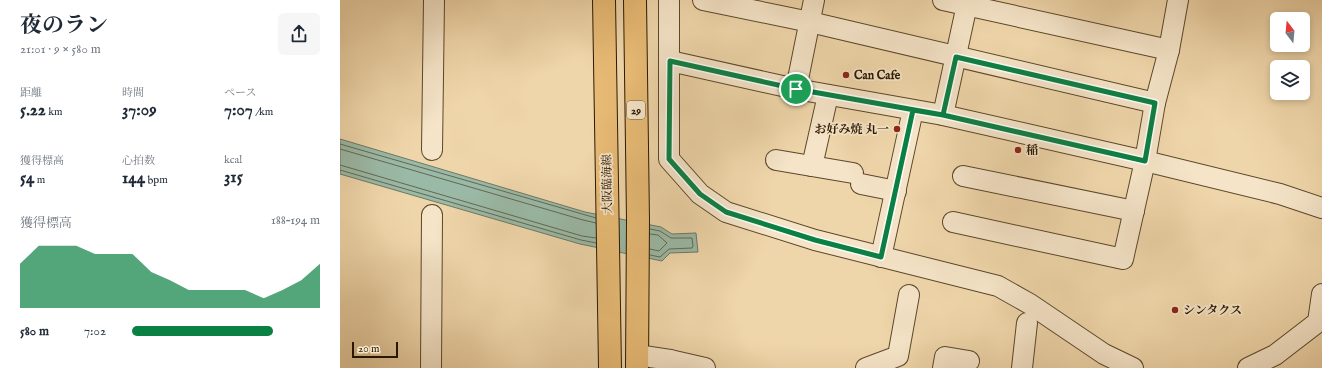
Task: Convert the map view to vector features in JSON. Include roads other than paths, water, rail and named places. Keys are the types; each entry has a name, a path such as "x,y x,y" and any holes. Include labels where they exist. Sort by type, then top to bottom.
{"main road":[{"name":"大阪臨海線","path":"604,0 610,368"},
{"name":"29","path":"635,0 638,220 637,362"}],"street":[{"path":"432,150 434,0"},
{"path":"669,0 669,159 700,194 726,212 815,240 998,286 1030,304 1104,354 1133,368"},
{"path":"703,0 810,22 1155,103"},
{"path":"796,89 814,0"},
{"path":"943,0 968,3 1168,50"},
{"path":"953,222 1122,259 1145,161 1155,103 1178,0"},
{"path":"943,115 968,3"},
{"path":"670,61 796,89 943,115 1145,161 1280,194 1322,208"},
{"path":"812,166 828,94"},
{"path":"881,257 913,110"},
{"path":"776,160 812,166 896,191"},
{"path":"963,176 1134,211"},
{"path":"432,215 432,368"},
{"path":"1248,368 1275,355 1320,322 1322,294"},
{"path":"866,368 898,356 909,295"},
{"path":"1022,368 1027,324"},
{"path":"943,368 945,357 969,360"},
{"path":"637,362 705,368"}],"water":[{"path":"340,139 585,212 661,227 672,234 696,233 698,252 670,253 662,261 580,244 340,174"}],"place":[{"name":"Can Cafe","path":"846,75"},
{"name":"お好み焼 丸一","path":"897,129"},
{"name":"稲","path":"1018,150"},
{"name":"シンタクス","path":"1175,310"}]}
